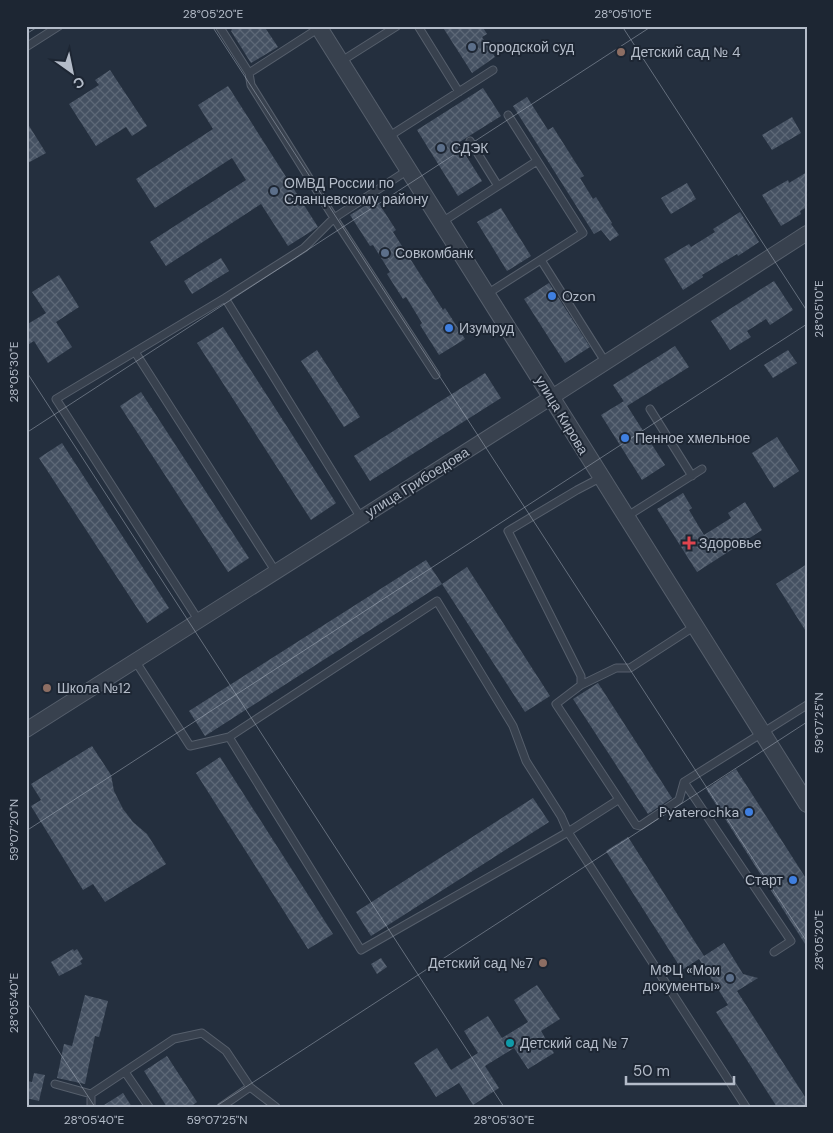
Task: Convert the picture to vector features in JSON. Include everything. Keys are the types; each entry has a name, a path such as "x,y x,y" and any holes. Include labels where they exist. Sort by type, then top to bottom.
{"street":[{"name":"улица Кирова","path":"318,27 552,397 600,478 806,799"},
{"name":"улица Грибоедова","path":"26,730 606,363 807,233"}],"lane":[{"path":"26,47 59,26"},
{"path":"220,26 249,73 251,85 334,218 436,375"},
{"path":"340,62 397,26"},
{"path":"418,26 459,92"},
{"path":"249,73 318,27"},
{"path":"388,138 493,70"},
{"path":"487,294 583,233 508,115"},
{"path":"470,141 498,186"},
{"path":"441,222 537,161"},
{"path":"199,621 56,399 225,298 304,248 334,218 409,170"},
{"path":"541,260 606,363"},
{"path":"225,298 361,518"},
{"path":"135,352 276,572"},
{"path":"650,409 692,476"},
{"path":"626,517 702,469"},
{"path":"580,685 581,676 508,531 600,478"},
{"path":"136,662 190,746 228,738 437,602 513,726 526,761 561,816 568,832 746,1107"},
{"path":"695,626 630,668 616,668 580,685 556,704 636,825 640,826 679,800 684,782 807,705"},
{"path":"228,738 361,950 568,832 618,800"},
{"path":"684,782 791,941 774,952"},
{"path":"55,1084 91,1094 174,1039 202,1032 226,1052 250,1087 276,1107"},
{"path":"125,1072 149,1107"},
{"path":"221,1107 250,1087"},
{"path":"91,1094 91,1107"}],"building":[{"path":"230,26 264,26 278,47 251,63 231,31"},
{"name":"Городской суд","path":"442,26 482,26 487,34 482,37 495,57 472,73"},
{"path":"110,70 147,126 132,136 126,127 96,146 69,104 99,85 95,80"},
{"path":"228,86 318,227 288,246 261,204 166,266 150,242 246,180 232,158 155,208 136,179 213,129 198,105"},
{"path":"483,88 501,116 458,143 482,181 458,196 417,130"},
{"path":"527,97 548,130 553,127 584,176 580,178 593,199 596,197 619,235 610,241 601,230 594,234 513,106"},
{"path":"792,117 801,133 772,150 762,135"},
{"path":"26,121 46,153 26,164"},
{"path":"807,172 807,207 800,211 801,214 781,226 762,195 788,180 789,183"},
{"path":"687,183 696,199 671,214 661,198"},
{"path":"376,199 396,230 393,232 443,310 445,308 465,339 439,355 420,325 422,323 406,297 403,299 387,274 390,272 373,245 370,246 350,215"},
{"path":"501,208 531,256 507,271 477,222"},
{"path":"740,212 759,242 738,256 737,254 702,275 703,277 683,290 664,259 689,244 691,247 715,232 713,229"},
{"path":"221,258 229,271 192,294 184,281"},
{"path":"59,275 79,307 56,322 72,347 48,363 34,341 26,346 26,325 46,313 32,292"},
{"path":"774,281 793,310 770,325 766,319 747,331 751,337 730,350 711,321"},
{"path":"549,283 590,347 565,363 524,299"},
{"path":"223,327 336,503 311,520 197,343"},
{"path":"675,346 689,367 627,406 613,385"},
{"path":"317,350 360,417 344,427 301,361"},
{"path":"788,350 797,363 773,378 764,365"},
{"path":"485,373 501,398 370,481 354,456"},
{"path":"141,392 249,558 228,572 120,406"},
{"path":"624,401 665,465 642,480 601,415"},
{"path":"777,437 799,471 774,488 752,453"},
{"path":"62,443 169,608 147,623 39,458"},
{"path":"683,493 692,508 689,510 704,535 731,518 728,513 745,502 762,530 697,572 657,509"},
{"path":"426,560 442,584 205,736 189,711"},
{"path":"807,564 807,633 776,584"},
{"path":"467,567 550,696 525,712 442,584"},
{"path":"598,683 672,798 648,814 573,699"},
{"path":"92,746 111,775 114,791 123,809 133,822 147,834 166,864 105,902 93,884 83,890 31,806 41,800 31,784"},
{"path":"220,757 333,934 308,949 196,773"},
{"path":"736,769 807,880 807,947 706,789"},
{"path":"533,798 549,822 371,936 356,912"},
{"path":"628,837 704,956 724,943 743,974 758,978 737,991 807,1100 807,1107 777,1107 716,1012 728,1005 699,959 682,970 606,851"},
{"path":"73,949 74,951 77,949 83,959 80,961 82,964 59,976 51,962"},
{"path":"381,958 387,967 377,974 371,964"},
{"name":"Детский сад № 7","path":"537,985 560,1019 541,1031 554,1053 528,1069 514,1048 485,1066 499,1088 473,1105 459,1083 436,1097 414,1063 437,1048 451,1070 478,1053 464,1031 488,1016 502,1038 528,1022 514,1000"},
{"path":"85,995 108,1001 99,1037 95,1036 85,1084 57,1078 64,1044 72,1046"},
{"path":"167,1056 197,1102 190,1107 167,1107 144,1071"},
{"path":"34,1073 45,1075 39,1101 26,1098 26,1081 32,1082"},
{"path":"123,1093 132,1107 101,1107"}],"place":[{"name":"Городской суд","path":"472,47"},
{"name":"Детский сад № 4","path":"621,52"},
{"name":"СДЭК","path":"441,148"},
{"name":"ОМВД России по Сланцевскому району","path":"274,191"},
{"name":"Совкомбанк","path":"385,253"},
{"name":"Ozon","path":"552,296"},
{"name":"Изумруд","path":"449,328"},
{"name":"Пенное хмельное","path":"625,438"},
{"name":"Здоровье","path":"689,543"},
{"name":"Школа №12","path":"47,688"},
{"name":"Pyaterochka","path":"749,812"},
{"name":"Старт","path":"793,880"},
{"name":"Детский сад №7","path":"543,963"},
{"name":"МФЦ «Мои документы»","path":"730,978"},
{"name":"Детский сад № 7","path":"510,1043"}]}
